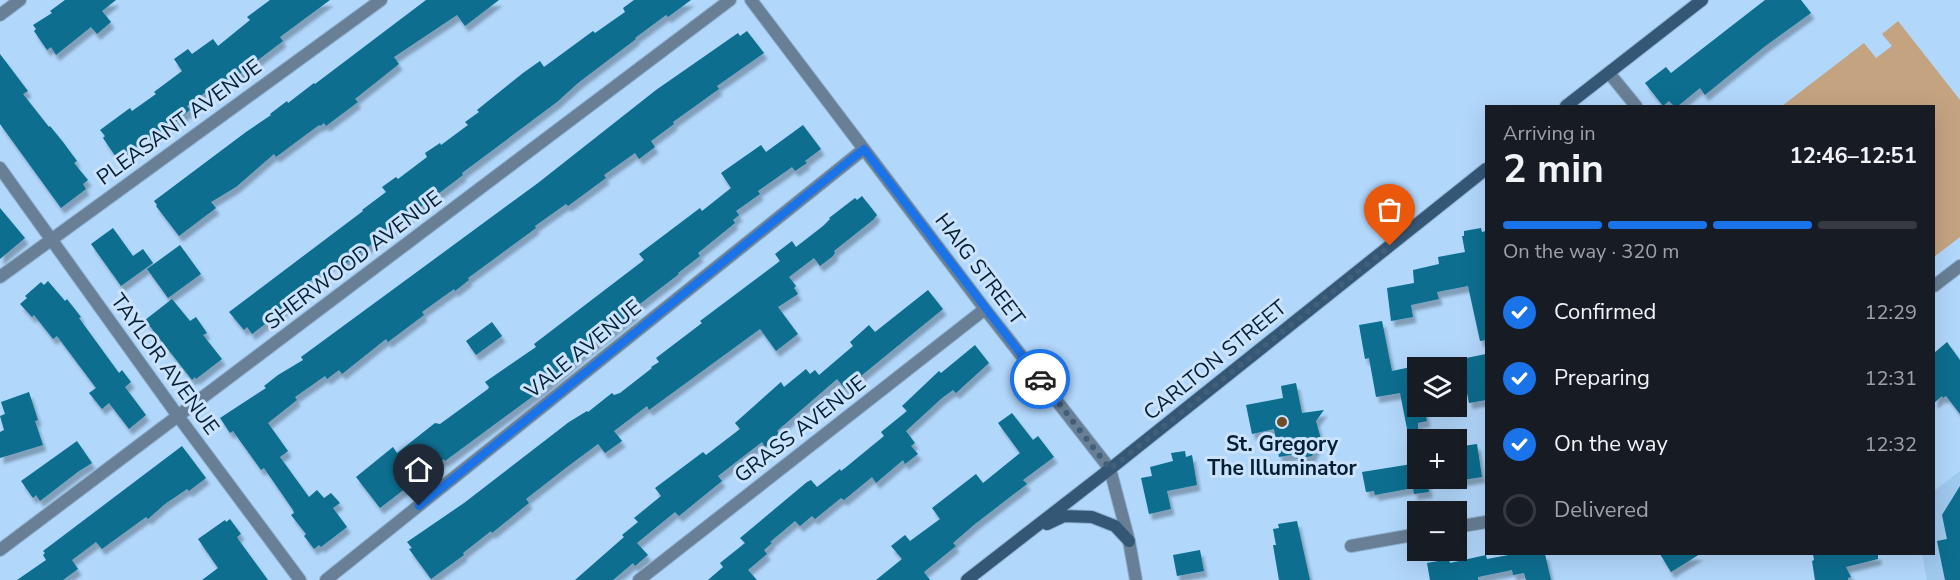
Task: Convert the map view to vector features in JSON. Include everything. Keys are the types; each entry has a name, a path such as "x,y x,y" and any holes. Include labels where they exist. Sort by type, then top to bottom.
{"main road":[{"path":"1567,105 1702,0"},
{"name":"CARLTON STREET","path":"967,580 1485,172"},
{"path":"1027,533 1064,516 1092,517 1115,526 1129,541"}],"street":[{"path":"0,15 20,0"},
{"name":"PLEASANT AVENUE","path":"0,277 381,0"},
{"name":"SHERWOOD AVENUE","path":"0,550 730,0"},
{"name":"HAIG STREET","path":"751,0 985,309 1110,469 1137,580"},
{"path":"1609,73 1635,105"},
{"name":"VALE AVENUE","path":"326,580 864,149"},
{"name":"TAYLOR AVENUE","path":"0,168 178,416 300,580"},
{"path":"1935,285 1960,266"},
{"name":"GRASS AVENUE","path":"639,580 985,309"},
{"path":"1467,525 1485,522"},
{"path":"1351,546 1407,536"}],"shaded area":[{"path":"1898,21 1960,100 1960,237 1935,256 1935,105 1783,105 1864,43 1876,58 1892,46 1882,34"},
{"path":"1960,471 1960,580 1927,580 1922,555 1935,555 1935,490"}],"building":[{"path":"65,0 116,0 102,11 111,22 97,34 91,27 56,55 51,47 47,50 34,31 36,29 33,25 52,13 50,11"},
{"path":"270,0 330,0 280,37 283,41 237,76 221,87 218,83 187,106 190,110 170,126 121,161 118,156 116,157 100,130 130,108 132,111 156,94 154,92 182,71 174,59 188,49 192,54 213,39 218,46 250,20 247,17"},
{"path":"426,0 499,0 465,26 457,15 394,57 399,64 355,99 358,102 326,126 324,123 319,125 276,157 274,154 236,187 211,202 216,208 179,236 154,201"},
{"path":"634,0 691,0 635,38 557,102 352,259 338,269 333,263 306,284 310,290 252,334 247,327 244,330 229,312 363,211 386,192 382,187 396,177 398,179 427,157 425,153 440,143 441,145 468,125 465,122 479,112 477,110 523,73 540,61 544,67 593,31 595,33 625,12 623,8"},
{"path":"1765,0 1801,0 1811,13 1764,47 1705,95 1700,88 1679,105 1673,105 1669,101 1662,105 1645,83 1666,67 1671,73"},
{"path":"747,31 764,53 717,86 719,89 673,122 674,124 651,141 655,147 639,159 635,153 604,175 606,178 568,206 566,204 535,226 536,228 468,278 469,280 455,291 454,289 422,312 424,315 388,342 386,339 342,374 339,370 327,379 325,376 295,397 297,400 268,423 288,451 280,457 309,497 317,490 324,498 331,493 340,503 333,508 347,527 321,547 319,545 314,549 291,515 294,513 293,510 264,468 261,470 233,431 230,433 220,418 266,388 264,386 278,375 303,360 301,357 538,183 656,90 738,33 740,36"},
{"path":"0,54 28,91 23,94 63,142 77,161 74,163 88,180 83,184 86,189 61,208 0,124"},
{"path":"803,125 821,149 805,161 807,163 795,171 792,167 758,191 760,194 736,211 739,215 733,220 735,223 698,253 700,256 632,310 635,313 544,388 380,508 356,477 393,447 397,453 435,423 440,424 488,389 485,382 536,347 534,344 644,260 639,254 700,208 702,211 731,188 721,173 761,145 766,152"},
{"path":"862,196 877,215 873,220 834,251 833,256 820,266 814,258 789,277 796,286 794,288 798,294 778,307 798,334 776,351 760,329 649,410 647,406 614,431 622,441 605,453 598,444 526,499 529,503 492,533 491,531 463,553 464,555 431,579 409,549 412,548 407,542 464,503 569,422 588,412 612,393 614,395 620,393 659,362 656,358 702,323 700,321 780,261 775,254 792,241 796,247 823,226 829,218 855,198 857,200"},
{"path":"0,208 25,238 0,259"},
{"path":"113,228 133,256 143,249 153,263 121,286 91,244"},
{"path":"1481,228 1482,232 1485,231 1485,340 1480,341 1468,286 1437,292 1439,299 1411,305 1413,317 1391,321 1387,288 1414,283 1413,270 1439,264 1438,257 1465,252 1462,236 1464,236 1464,231"},
{"path":"180,245 201,274 168,298 147,269"},
{"path":"48,281 65,301 67,299 81,317 79,318 119,373 122,370 131,382 125,387 146,415 129,429 109,403 102,409 89,393 96,388 57,336 53,339 34,315 32,317 20,304 27,298 25,296 41,282 44,285"},
{"path":"928,290 943,309 845,389 837,379 777,431 780,434 765,447 762,442 718,476 722,481 679,516 675,512 637,543 648,555 635,566 633,563 613,580 575,580 624,537 622,535 638,522 634,518 661,496 655,488 703,452 706,455 740,429 735,423 781,382 784,387 806,369 810,374 815,370 819,375 853,346 850,342 869,325 875,332"},
{"path":"172,299 190,321 196,317 207,333 203,335 222,359 196,379 195,377 192,380 145,320"},
{"path":"1382,321 1392,371 1407,368 1407,417 1426,417 1427,421 1418,423 1418,429 1407,429 1400,393 1376,397 1369,358 1365,359 1359,325"},
{"path":"492,322 502,336 476,355 466,341"},
{"path":"1947,342 1960,360 1960,414 1946,396 1943,398 1942,396 1935,402 1935,352"},
{"path":"975,345 989,363 956,393 953,390 942,398 906,431 915,443 911,446 918,454 905,464 903,460 876,483 872,477 844,500 841,498 815,519 812,516 800,526 795,521 770,542 772,543 764,550 767,554 748,570 757,580 708,580 723,567 720,563 745,543 740,538 807,482 811,480 817,487 840,469 841,471 845,468 884,436 881,432 907,411 902,406 939,371 941,373"},
{"path":"1485,354 1485,400 1469,403 1467,358"},
{"name":"St. Gregory The Illuminator","path":"1296,383 1302,413 1324,410 1316,421 1321,439 1312,456 1297,459 1296,454 1279,457 1274,429 1252,434 1246,405 1283,398 1281,386"},
{"path":"29,392 43,445 0,458 0,432 4,430 0,416 5,414 1,402"},
{"path":"1012,413 1033,440 1038,436 1054,457 1023,480 1027,484 953,543 956,546 924,572 930,580 876,580 902,559 891,546 905,535 910,541 940,519 932,508 976,474 983,483 1020,453 998,423"},
{"path":"77,441 92,463 40,501 36,495 33,498 21,481"},
{"path":"1477,444 1482,477 1467,479 1467,445"},
{"path":"182,446 206,478 102,549 96,542 72,560 78,569 63,580 17,580 46,560 43,551"},
{"path":"1185,451 1186,457 1192,455 1197,485 1167,491 1171,509 1149,514 1141,478 1152,476 1150,467 1173,461 1171,453"},
{"path":"1407,465 1408,489 1375,495 1374,491 1366,492 1362,472"},
{"path":"1960,486 1960,580 1945,580 1937,541 1947,539 1942,515"},
{"path":"1413,489 1429,489 1429,492 1414,494"},
{"path":"230,519 241,534 237,537 238,539 268,580 202,580 218,568 198,539 225,520 226,522"},
{"path":"1297,521 1310,580 1279,580 1273,545 1276,545 1273,529 1279,528 1278,524"},
{"path":"1200,550 1204,571 1177,576 1173,555"},
{"path":"1486,555 1487,559 1509,555 1545,555 1551,580 1526,580 1524,573 1513,575 1512,570 1478,577 1478,580 1430,580 1427,563 1467,561"},
{"path":"1661,555 1698,555 1671,572"},
{"path":"1813,555 1878,555 1878,559 1846,567 1851,577 1848,580 1815,580 1812,561"}],"way so far":[{"path":"1040,379 1110,469 1390,246"}],"place":[{"name":"St. Gregory The Illuminator","path":"1282,422"}],"route":[{"path":"419,506 864,149 1040,379"}]}
